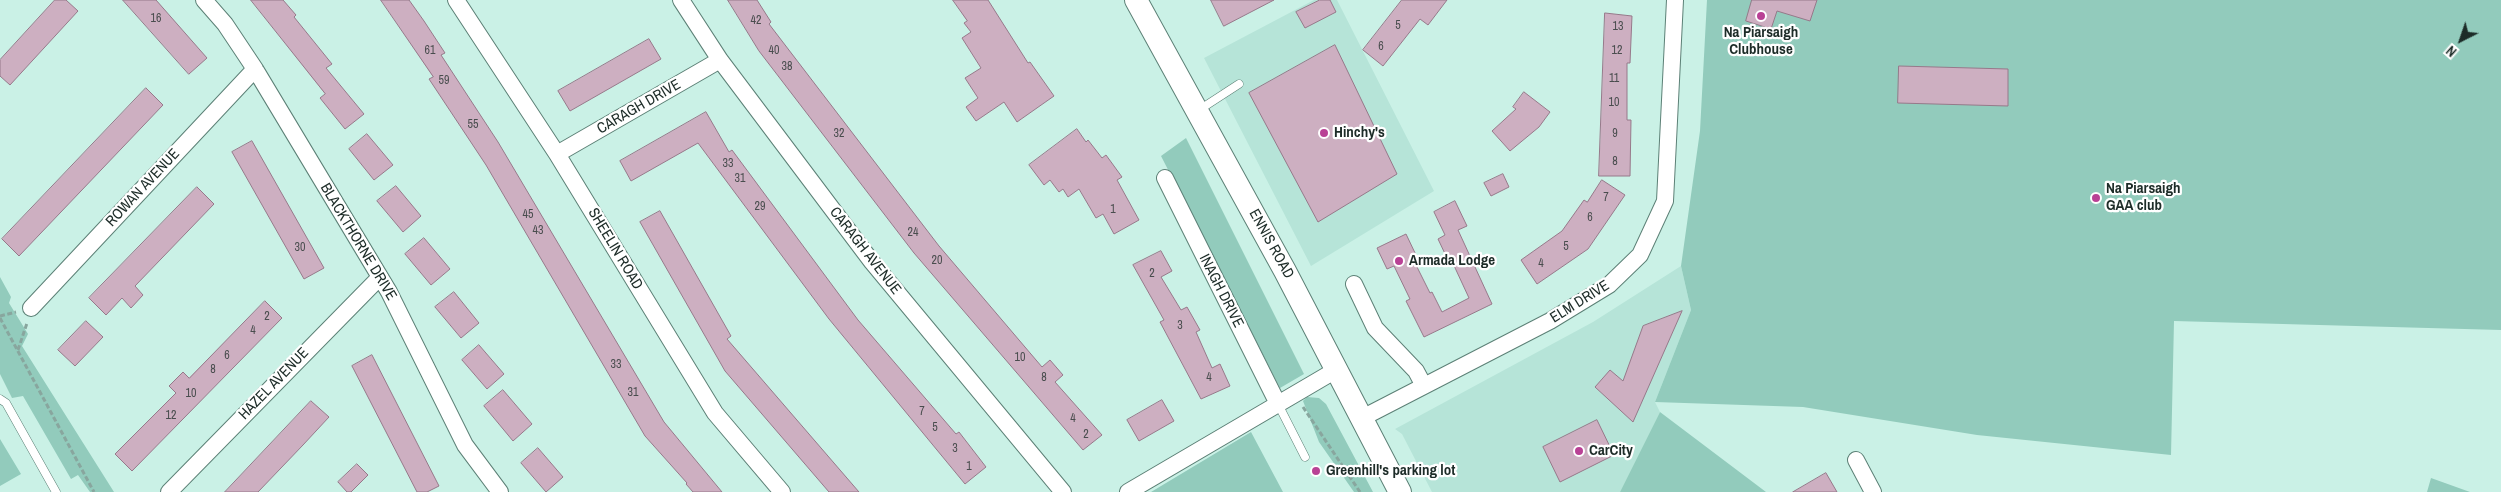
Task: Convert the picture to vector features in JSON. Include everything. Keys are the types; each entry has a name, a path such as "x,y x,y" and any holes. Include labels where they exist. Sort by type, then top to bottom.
{"main road":[{"name":"ENNIS ROAD","path":"1136,0 1285,271 1400,492"}],"street":[{"name":"BLACKTHORNE DRIVE","path":"204,0 225,24 255,69 380,277 465,445 495,490"},
{"name":"SHEELIN ROAD","path":"456,0 558,154 715,414 782,492"},
{"name":"CARAGH AVENUE","path":"680,0 720,60 872,262 1063,492"},
{"name":"ELM DRIVE","path":"1362,418 1550,321 1609,286 1640,255 1665,201 1675,0"},
{"name":"CARAGH DRIVE","path":"558,154 720,60"},
{"name":"ROWAN AVENUE","path":"31,308 255,69"},
{"name":"INAGH DRIVE","path":"1165,178 1278,404"},
{"name":"HAZEL AVENUE","path":"168,492 380,277"},
{"path":"1354,284 1375,328 1416,371 1424,386"},
{"path":"1128,492 1336,370"},
{"path":"1856,460 1873,492"}],"lane":[{"path":"1197,111 1239,84"},
{"path":"0,399 6,403 56,492"},
{"path":"1278,404 1305,457"}],"path":[{"path":"0,318 94,492"},
{"path":"1295,394 1360,492"}],"shaded area":[{"path":"1314,0 1337,0 1434,191 1311,266 1204,58"},
{"name":"Na Piarsaigh GAA club","path":"1707,0 2501,0 2501,330 2174,321 2171,455 1977,435 1803,407 1655,402 1691,310 1681,266 1700,131"},
{"path":"1186,138 1304,374 1280,388 1161,156"},
{"path":"1681,266 1691,310 1655,402 1660,412 1620,492 1432,492 1402,434 1395,429 1593,322"},
{"path":"0,277 11,297 9,303 28,334 22,346 114,492 90,492 78,475 71,479 23,396 12,398 0,374"},
{"path":"1307,397 1319,398 1326,404 1373,492 1354,492 1319,442 1303,401"},
{"path":"1660,412 1766,492 1620,492"},
{"path":"1251,432 1283,492 1151,492"},
{"path":"0,439 21,474 0,486"},
{"path":"2431,478 2470,492 2427,492"}],"building":[{"path":"55,0 66,0 78,11 10,85 0,76 0,60"},
{"path":"123,0 156,0 207,58 189,74"},
{"path":"251,0 283,0 296,15 294,17 332,64 326,68 364,114 345,129 320,98 325,94"},
{"path":"381,0 409,0 424,21 445,53 441,55 498,142 664,422 722,492 693,492 645,436 486,165 429,79 433,77"},
{"path":"728,0 757,0 771,22 769,24 939,246 1042,367 1050,360 1063,375 1055,382 1102,435 1083,450 914,253 759,51"},
{"path":"953,0 988,0 1028,63 1030,62 1054,96 1017,122 1004,102 976,121 966,107 978,98 965,78 981,68 962,38 971,32 964,23 967,21"},
{"path":"1211,0 1274,0 1224,26"},
{"path":"1320,0 1330,0 1336,12 1305,28 1296,12"},
{"path":"1402,0 1447,0 1428,25 1420,19 1383,66 1363,50"},
{"name":"Na Piarsaigh Clubhouse","path":"1752,0 1817,0 1810,21 1777,11 1771,29 1746,21"},
{"path":"1605,13 1632,16 1630,63 1627,63 1627,120 1631,120 1630,176 1599,176"},
{"path":"649,39 661,59 570,111 558,91"},
{"name":"Hinchy's","path":"1335,45 1397,174 1318,222 1249,93"},
{"path":"1899,66 2008,69 2008,106 1898,103"},
{"path":"146,88 163,105 19,256 2,239"},
{"path":"1524,92 1550,112 1539,127 1510,151 1492,131 1516,109 1513,107"},
{"path":"706,112 729,152 732,150 858,320 956,434 959,432 986,467 965,484 829,319 698,143 631,181 620,161"},
{"path":"1077,129 1086,142 1088,140 1102,158 1106,155 1122,177 1117,180 1139,220 1114,234 1103,214 1096,218 1079,189 1068,197 1063,189 1059,192 1050,180 1044,185 1029,165"},
{"path":"367,134 393,165 374,180 349,149"},
{"path":"252,141 324,268 304,279 232,152"},
{"path":"1503,174 1509,187 1491,196 1484,183"},
{"path":"1602,180 1625,195 1588,249 1537,284 1521,260 1562,231 1584,200 1587,202"},
{"path":"396,186 421,216 403,232 377,201"},
{"path":"197,187 214,204 135,286 143,295 131,308 122,298 106,315 89,298"},
{"path":"1455,201 1467,226 1458,230 1492,304 1424,337 1406,301 1410,299 1394,266 1387,269 1377,248 1406,234 1416,255 1412,257 1442,312 1469,298 1450,257 1447,258 1438,239 1445,235 1434,212"},
{"path":"660,211 731,336 727,339 859,492 829,492 725,371 640,222"},
{"path":"424,238 450,269 431,285 405,254"},
{"path":"1161,251 1172,271 1161,277 1181,310 1187,307 1200,330 1196,332 1212,368 1220,364 1230,386 1201,399 1160,322 1164,320 1133,265"},
{"path":"454,292 479,323 461,338 435,307"},
{"path":"265,301 282,318 132,471 115,454 176,393 169,386 183,372 189,378"},
{"path":"1682,311 1633,422 1595,387 1610,370 1623,381 1643,326"},
{"path":"86,321 103,337 75,366 58,350"},
{"path":"479,345 504,374 487,389 462,360"},
{"path":"372,355 439,486 427,492 417,492 352,366"},
{"path":"503,390 532,424 513,441 484,406"},
{"path":"1162,400 1174,421 1139,441 1127,420"},
{"path":"311,401 329,417 303,445 258,492 225,492"},
{"name":"CarCity","path":"1597,420 1614,455 1560,482 1543,447"},
{"path":"538,448 563,477 546,492 521,463"},
{"path":"357,464 368,475 351,492 347,492 338,482"},
{"path":"1826,473 1837,492 1793,492"}],"place":[{"name":"Na Piarsaigh Clubhouse","path":"1761,16"},
{"name":"Hinchy's","path":"1324,133"},
{"name":"Na Piarsaigh GAA club","path":"2096,198"},
{"name":"Armada Lodge","path":"1399,261"},
{"name":"CarCity","path":"1579,451"},
{"name":"Greenhill's parking lot","path":"1316,471"}]}
